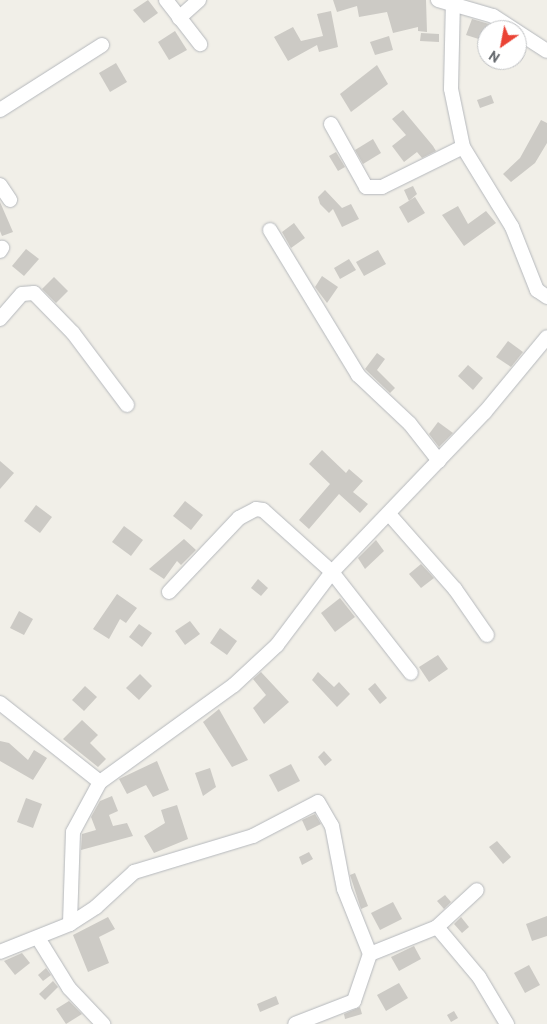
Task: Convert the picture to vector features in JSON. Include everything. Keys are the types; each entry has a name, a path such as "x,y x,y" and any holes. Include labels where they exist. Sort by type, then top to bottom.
{"street":[{"path":"166,0 200,44"},
{"path":"180,18 198,0"},
{"path":"438,0 453,2 516,27 547,51"},
{"path":"453,2 451,89 463,147 512,226 535,286 547,297"},
{"path":"0,110 102,45"},
{"path":"331,124 366,187 382,187 463,147"},
{"path":"0,185 10,200"},
{"path":"270,230 358,375 410,424 439,461"},
{"path":"0,319 22,294 34,293 73,333 127,405"},
{"path":"70,924 73,832 100,782 234,685 277,645 332,572 439,461 547,337"},
{"path":"169,592 239,518 256,509 263,510 332,572 411,673"},
{"path":"389,514 455,589 487,635"},
{"path":"0,703 100,782"},
{"path":"0,952 70,924 96,908 134,872 253,836 314,801 332,826 344,889 370,954 354,1001 295,1024"},
{"path":"370,954 437,927 477,890"},
{"path":"437,927 480,977 507,1024"},
{"path":"38,938 69,988 103,1024"}],"building":[{"path":"148,0 158,13 144,23 133,10"},
{"path":"333,0 426,0 427,32 418,31 418,27 393,33 387,12 359,17 357,6 337,12"},
{"path":"331,11 338,47 319,52 317,45 288,61 274,37 293,27 301,41 323,36 317,14"},
{"path":"472,19 477,20 477,38 466,35"},
{"path":"175,31 187,50 169,60 158,42"},
{"path":"421,33 439,34 439,42 420,41"},
{"path":"389,36 393,50 375,55 370,42"},
{"path":"116,63 127,82 110,92 99,73"},
{"path":"377,65 388,84 351,112 340,94"},
{"path":"491,95 494,103 480,108 477,100"},
{"path":"403,110 436,151 422,158 417,152 404,162 392,146 406,135 392,119"},
{"path":"541,120 547,123 547,143 535,163 511,182 503,174 520,158"},
{"path":"373,139 381,153 363,164 355,150"},
{"path":"336,152 345,167 338,171 329,156"},
{"path":"413,186 417,194 409,201 404,190"},
{"path":"325,190 342,208 351,204 359,219 342,227 333,209 329,213 320,204 318,197"},
{"path":"415,197 425,213 408,223 399,207"},
{"path":"0,202 13,232 2,236 0,231"},
{"path":"458,206 468,224 486,211 496,223 464,246 442,215"},
{"path":"294,223 305,238 291,248 282,232"},
{"path":"26,249 39,259 24,276 12,266"},
{"path":"378,250 386,264 364,276 356,262"},
{"path":"349,259 356,270 340,279 334,268"},
{"path":"322,276 338,287 327,303 315,287"},
{"path":"54,277 68,291 56,303 42,289"},
{"path":"508,341 523,352 511,367 496,357"},
{"path":"377,353 385,359 377,370 395,388 390,393 365,369"},
{"path":"468,365 483,378 473,390 458,376"},
{"path":"438,422 453,433 439,447 429,434"},
{"path":"322,450 346,473 349,469 363,481 353,492 368,504 360,513 339,494 309,529 299,520 330,484 309,464"},
{"path":"0,461 14,473 0,489"},
{"path":"185,501 203,515 191,530 173,516"},
{"path":"36,505 52,517 40,533 24,521"},
{"path":"124,526 143,540 131,556 112,542"},
{"path":"184,539 196,550 181,565 177,561 164,579 149,569"},
{"path":"376,540 384,551 365,569 358,558"},
{"path":"421,564 434,578 421,588 409,574"},
{"path":"258,579 268,588 261,596 251,588"},
{"path":"117,594 137,608 126,623 120,619 109,639 93,629"},
{"path":"340,598 355,617 335,632 321,613"},
{"path":"19,611 33,619 24,635 10,628"},
{"path":"190,621 200,634 185,645 175,631"},
{"path":"139,624 152,633 142,647 129,637"},
{"path":"220,628 237,641 227,655 210,643"},
{"path":"438,655 448,669 429,682 419,667"},
{"path":"261,672 289,702 264,724 253,708 266,695 253,679"},
{"path":"318,672 334,687 339,682 350,694 337,707 312,680"},
{"path":"140,674 152,686 139,700 126,688"},
{"path":"375,683 387,698 380,704 368,689"},
{"path":"85,686 97,697 84,711 72,700"},
{"path":"219,709 248,760 232,767 203,722"},
{"path":"82,720 98,735 90,743 106,759 98,767 63,739"},
{"path":"0,741 9,743 28,760 34,750 47,758 33,780 0,761"},
{"path":"324,751 332,760 325,766 318,757"},
{"path":"157,761 169,790 153,797 146,785 127,794 119,779"},
{"path":"291,764 300,781 278,792 269,775"},
{"path":"210,768 216,787 203,796 195,773"},
{"path":"112,796 118,811 109,815 113,826 127,823 133,836 81,850 82,834 96,830 91,817 100,801"},
{"path":"26,798 42,804 33,828 17,822"},
{"path":"177,805 188,839 154,853 144,836 165,823 161,810"},
{"path":"315,814 321,824 307,831 302,820"},
{"path":"497,841 511,857 503,864 489,847"},
{"path":"309,852 313,859 302,865 299,857"},
{"path":"355,873 368,906 361,909 350,875"},
{"path":"445,895 451,902 444,909 437,901"},
{"path":"393,902 402,919 380,930 371,913"},
{"path":"547,916 547,936 532,941 526,924"},
{"path":"108,917 115,929 99,937 109,963 88,972 73,935"},
{"path":"461,917 469,927 462,933 454,924"},
{"path":"414,946 421,959 399,971 391,957"},
{"path":"22,953 30,963 15,975 4,961"},
{"path":"529,965 540,985 525,993 514,973"},
{"path":"46,968 51,975 43,981 38,975"},
{"path":"53,981 58,987 45,1000 39,994"},
{"path":"399,983 408,998 386,1011 377,995"},
{"path":"276,996 279,1004 260,1012 257,1004"},
{"path":"69,1001 82,1014 66,1024 56,1009"},
{"path":"360,1007 362,1014 345,1019 344,1014"},
{"path":"454,1011 458,1018 451,1022 447,1015"}]}
